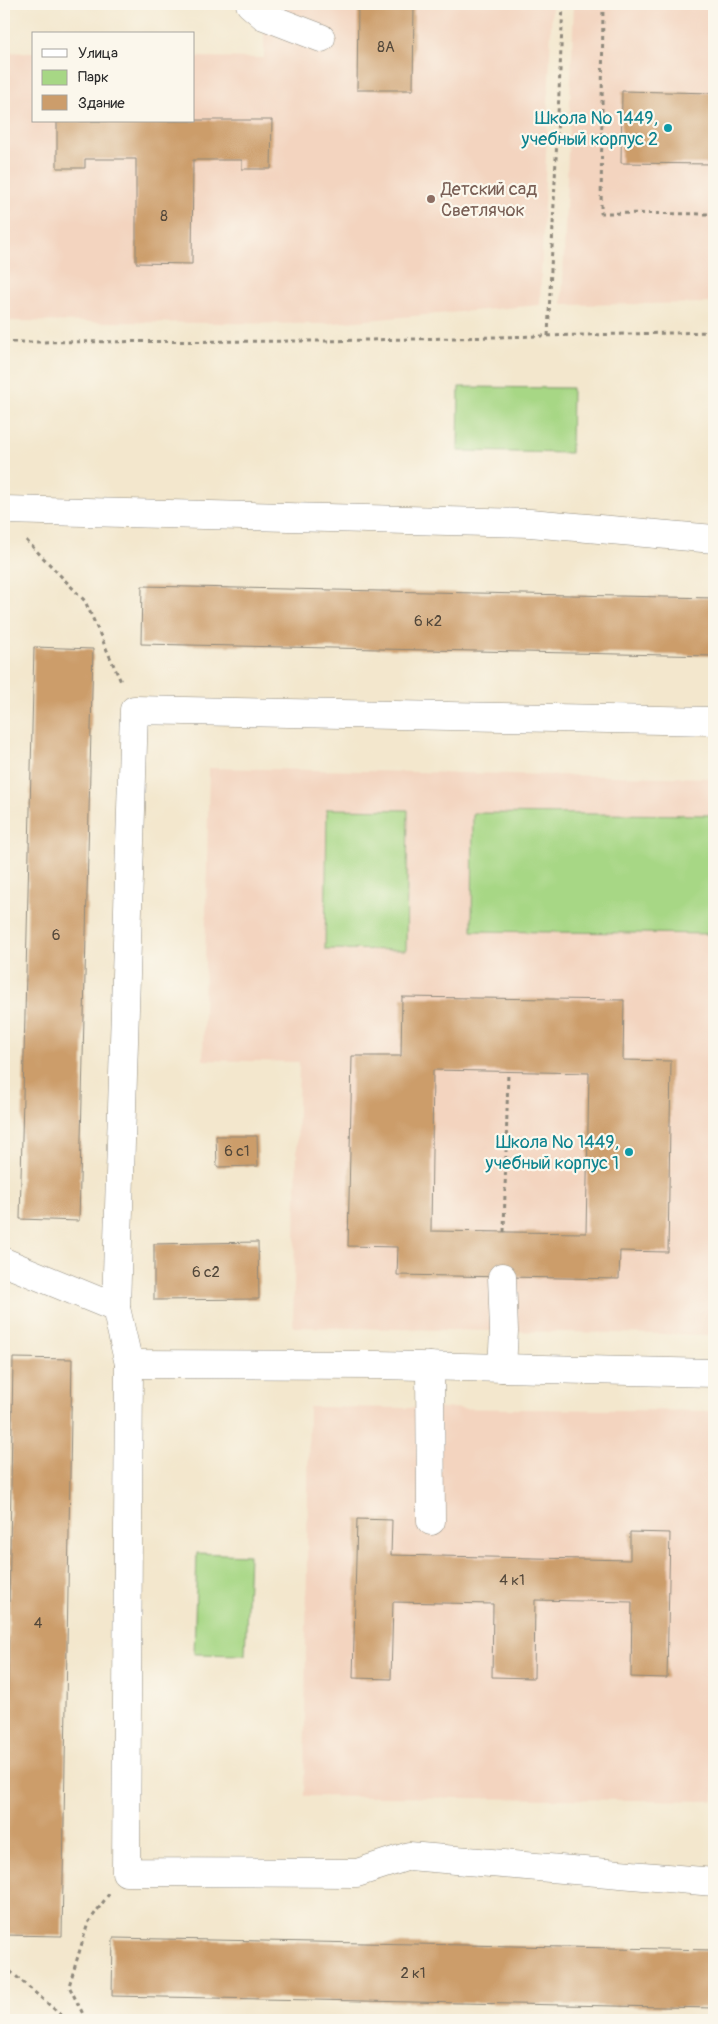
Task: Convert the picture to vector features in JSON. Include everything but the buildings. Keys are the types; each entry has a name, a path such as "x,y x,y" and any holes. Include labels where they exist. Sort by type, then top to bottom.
{"lane":[{"path":"250,4 264,16 321,38"},
{"path":"4,510 530,523 714,539"},
{"path":"714,721 134,710 116,1308 130,1364 126,1872 357,1874 409,1856 714,1882"},
{"path":"4,1262 116,1308"},
{"path":"502,1277 504,1331 502,1368"},
{"path":"130,1364 430,1366 714,1373"},
{"path":"430,1366 431,1521"}],"path":[{"path":"548,336 562,4"},
{"path":"603,4 601,213 714,214"},
{"path":"4,342 324,341 714,332"},
{"path":"24,538 85,601 134,710"},
{"path":"504,1232 508,1071"},
{"path":"86,2020 69,1986 88,1923 126,1872"},
{"path":"4,1966 67,2020"}],"shaded area":[{"path":"264,4 552,4 540,305 321,324 4,321 4,52 32,53 32,122 195,122 195,57 264,58"},
{"path":"574,4 714,4 714,303 562,305"},
{"path":"209,768 714,778 714,1335 293,1327 299,1062 203,1060"},
{"path":"309,1407 714,1411 714,1801 304,1796"}],"green space":[{"path":"459,387 572,388 571,453 458,451"},
{"path":"327,809 408,810 406,950 325,949"},
{"path":"473,813 714,815 714,934 472,931"},
{"path":"197,1553 249,1555 245,1655 194,1654"}],"place":[{"name":"Школа № 1449, учебный корпус 2","path":"668,128"},
{"name":"Детский сад Светлячок","path":"431,199"},
{"name":"Школа № 1449, учебный корпус 1","path":"629,1152"}]}
